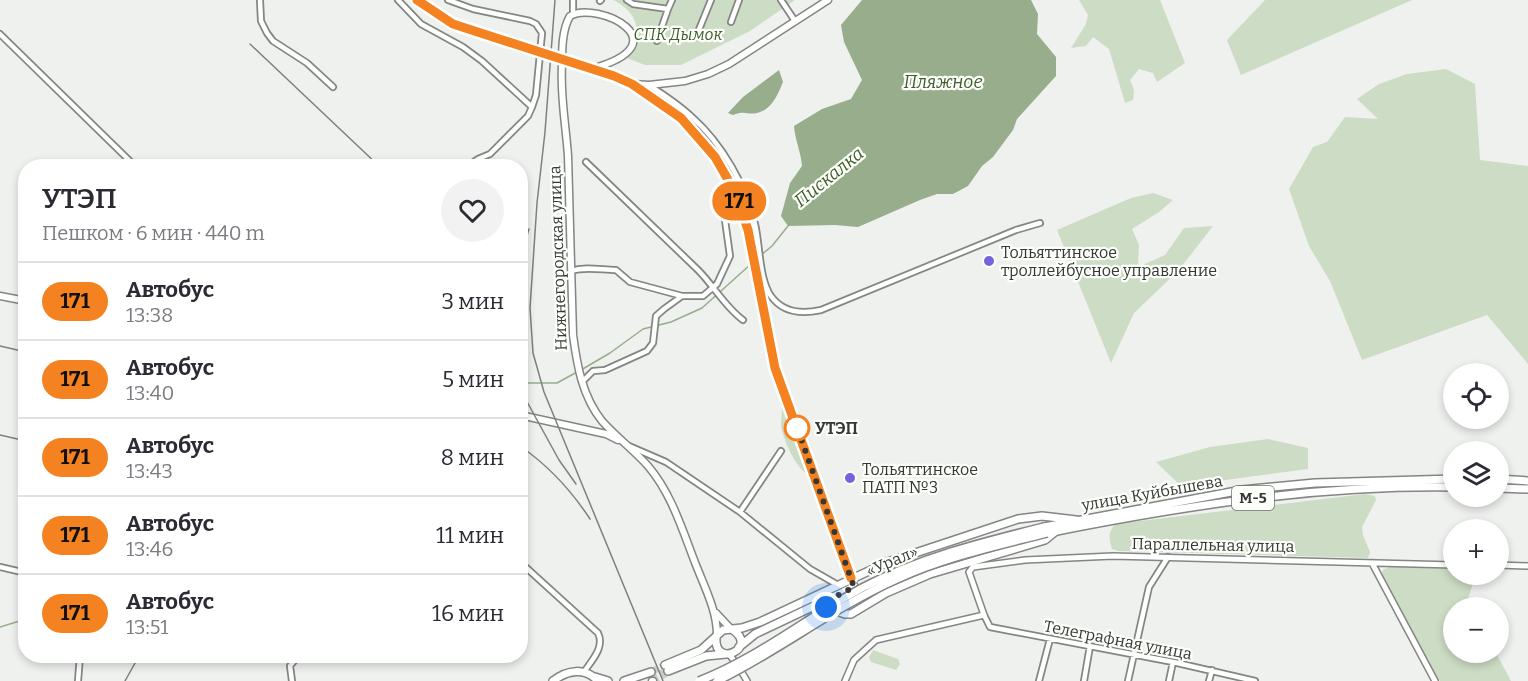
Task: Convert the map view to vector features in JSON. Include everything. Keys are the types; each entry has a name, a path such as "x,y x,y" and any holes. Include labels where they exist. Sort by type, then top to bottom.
{"main road":[{"path":"417,0 453,24 632,84 681,118 715,157 732,186 743,210 748,230 775,368 854,587 755,634 738,648 727,654 706,656 667,670 701,650 723,630 732,629 740,637 738,648"},
{"path":"632,84 649,85 685,81 708,74 828,0"},
{"path":"573,11 581,5"},
{"name":"Нижнегородская улица","path":"573,11 563,39 561,73 568,154 573,335 577,364 593,408 648,466 663,488 681,525 712,607 717,637"},
{"path":"588,68 615,61 630,46 632,26 629,17"},
{"path":"0,296 18,299"},
{"path":"528,417 606,434 624,443"},
{"path":"1509,480 1528,481"},
{"name":"улица Куйбышева","path":"732,629 760,622 888,562 1018,519 1042,516 1078,520 1242,490 1326,483 1443,483"},
{"name":"улица Куйбышева","path":"817,606 851,614 909,582 930,574 1045,540 1057,531 1121,518 1242,499 1443,484"},
{"path":"1509,488 1528,489"},
{"name":"«Урал»","path":"717,681 898,578 1078,520"},
{"name":"«Урал»","path":"699,681 748,657 821,612 896,572 935,558 1046,530"},
{"name":"М-5","path":"1046,530 1057,531"},
{"name":"Нижнегородская улица","path":"712,607 732,629"},
{"path":"717,637 718,648 727,654"},
{"path":"554,681 564,673 573,671 584,672 596,679 608,681"},
{"path":"624,681 651,678"},
{"path":"639,681 651,678"}],"street":[{"path":"260,0 261,21 273,41 307,63 333,87"},
{"path":"398,0 421,24 483,61 532,107"},
{"path":"448,0 473,9 530,21 542,33 536,95 528,116 490,154 478,159"},
{"path":"573,0 573,11"},
{"path":"627,0 633,4 668,9"},
{"path":"657,41 672,0"},
{"path":"696,37 711,0"},
{"path":"731,22 739,0"},
{"path":"781,0 795,21"},
{"path":"0,34 128,159"},
{"path":"649,85 694,119 722,153 743,190 751,213 768,290 777,303 797,313 820,310 1016,230 1040,223"},
{"path":"586,162 714,287 727,305 743,320"},
{"path":"571,271 580,268 595,271 616,270 630,282 682,296 703,296 720,279 730,256 723,206 726,190 732,186"},
{"path":"582,382 593,371 605,370 647,351 653,343 656,316 682,296"},
{"path":"624,443 666,462 740,512 810,569 838,585"},
{"path":"740,512 781,451"},
{"path":"648,466 656,459 666,462"},
{"name":"Параллельная улица","path":"984,615 969,572 973,567 995,563 1074,557 1168,557 1443,565"},
{"path":"1128,681 1149,586 1168,557"},
{"path":"1372,563 1435,681"},
{"path":"1509,565 1528,566"},
{"path":"0,567 18,571"},
{"path":"528,569 598,633 601,646 584,672"},
{"path":"845,681 854,660 876,640 984,615"},
{"name":"Телеграфная улица","path":"984,615 990,627 1135,654 1253,681"},
{"path":"1039,681 1050,639"},
{"path":"1084,681 1090,646"},
{"path":"738,648 747,681"},
{"path":"727,654 747,681"},
{"path":"1169,681 1173,662"},
{"path":"78,681 79,663"},
{"path":"292,663 290,666 292,681"},
{"path":"1209,681 1212,670"}],"green space":[{"name":"СПК Дымок","path":"613,0 795,0 750,31 681,65 645,65 627,58 636,41 636,25 629,11"},
{"path":"1079,0 1160,0 1185,63 1157,82 1153,73 1139,69 1130,80 1134,90 1133,100 1125,103 1109,49 1093,37 1086,46 1071,48 1086,24 1088,15"},
{"path":"1265,0 1412,0 1241,75 1227,40"},
{"path":"1446,69 1475,84 1480,160 1528,166 1528,364 1487,315 1362,360 1330,281 1309,246 1289,189 1313,147 1327,142 1345,117 1378,119 1357,99 1379,84 1407,74"},
{"path":"1153,193 1173,200 1132,229 1139,245 1138,267 1165,255 1184,228 1213,226 1178,271 1134,313 1111,363 1057,230 1131,198"},
{"path":"782,406 784,406 806,473 790,452 784,438 781,426"},
{"path":"1268,439 1308,448 1308,469 1181,486 1156,462 1210,447"},
{"path":"1365,494 1375,496 1376,500 1362,527 1370,552 1368,558 1119,551 1112,549 1110,542 1110,533 1115,524"},
{"path":"1389,567 1443,568 1443,585 1472,585 1469,597 1443,597 1443,663 1501,663 1511,681 1440,681 1426,661 1384,580 1383,570"},
{"path":"873,650 898,659 900,664 896,670 871,662 869,657"}],"water":[{"name":"Пляжное","path":"862,0 1031,0 1038,14 1037,34 1056,57 1056,76 1017,119 1013,130 968,186 953,194 937,194 920,200 858,227 788,226 781,216 790,183 802,166 794,126 822,109 851,99 862,80 844,42 841,25"},
{"path":"779,70 783,82 774,101 767,109 754,113 733,115 728,113 743,97"}],"waterway":[{"name":"Пискалка","path":"761,255 772,246 788,226"},
{"name":"Пискалка","path":"581,370 610,353 643,329 671,322 702,308 751,264"},
{"name":"Пискалка","path":"528,383 557,383 577,372"},
{"name":"Пискалка","path":"0,627 18,621"}],"tunnel":[{"path":"651,672 665,665"},
{"path":"650,677 668,671"},
{"path":"653,681 668,673"}],"railway":[{"path":"555,0 530,308 533,353 544,392 663,681"},
{"path":"250,44 372,159"},
{"path":"0,346 18,350"},
{"path":"528,404 559,460 576,484"},
{"path":"0,435 18,439"},
{"path":"528,452 559,479 590,519"},
{"path":"125,681 135,663"}],"bus line":[{"name":"171","path":"417,0 453,24 614,76 632,84 681,118 703,140 725,174 743,210 775,368 851,578"}],"place":[{"name":"Тольяттинское троллейбусное управление","path":"989,261"},
{"name":"УТЭП","path":"797,428"},
{"name":"Тольяттинское ПАТП №3","path":"850,478"}],"route":[{"path":"797,428 794,419 854,587 817,606 826,607"}]}
